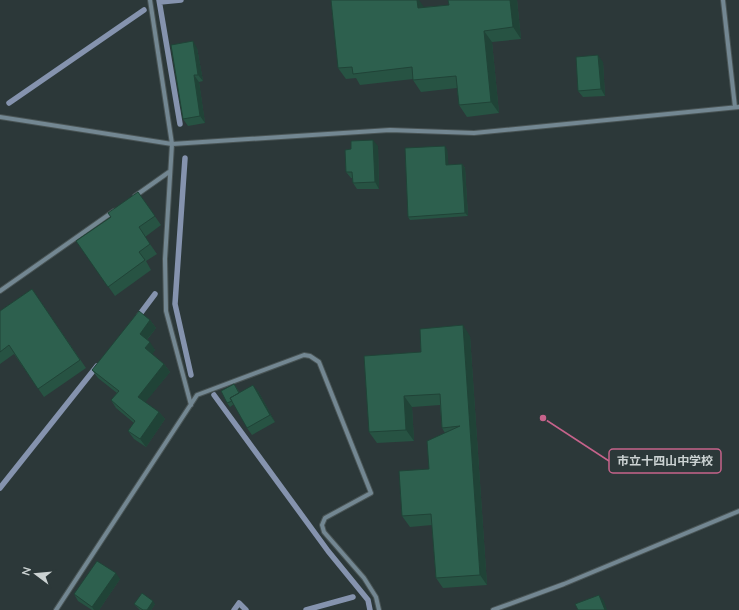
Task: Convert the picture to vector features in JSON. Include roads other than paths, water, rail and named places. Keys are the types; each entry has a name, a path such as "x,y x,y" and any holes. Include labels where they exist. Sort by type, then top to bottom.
{"street":[{"path":"150,0 172,144 169,172 165,259 166,311 191,405"},
{"path":"0,117 172,144 390,130 474,133 737,107 723,0"},
{"path":"130,199 169,172"},
{"path":"0,291 117,209"},
{"path":"56,610 197,395 304,355 310,356 319,362 371,493 325,518 322,525 324,532 364,578 376,597 379,610"},
{"path":"493,610 564,584 739,511"}],"waterway":[{"path":"159,0 180,124"},
{"path":"160,2 181,0"},
{"path":"9,103 144,10"},
{"path":"185,158 175,304 191,375"},
{"path":"137,318 155,294"},
{"path":"0,488 97,366"},
{"path":"214,395 328,551 368,600 370,610"},
{"path":"306,610 353,597"},
{"path":"234,610 239,603 246,610"}],"place":[{"name":"市立十四山中学校","path":"543,418"}]}
